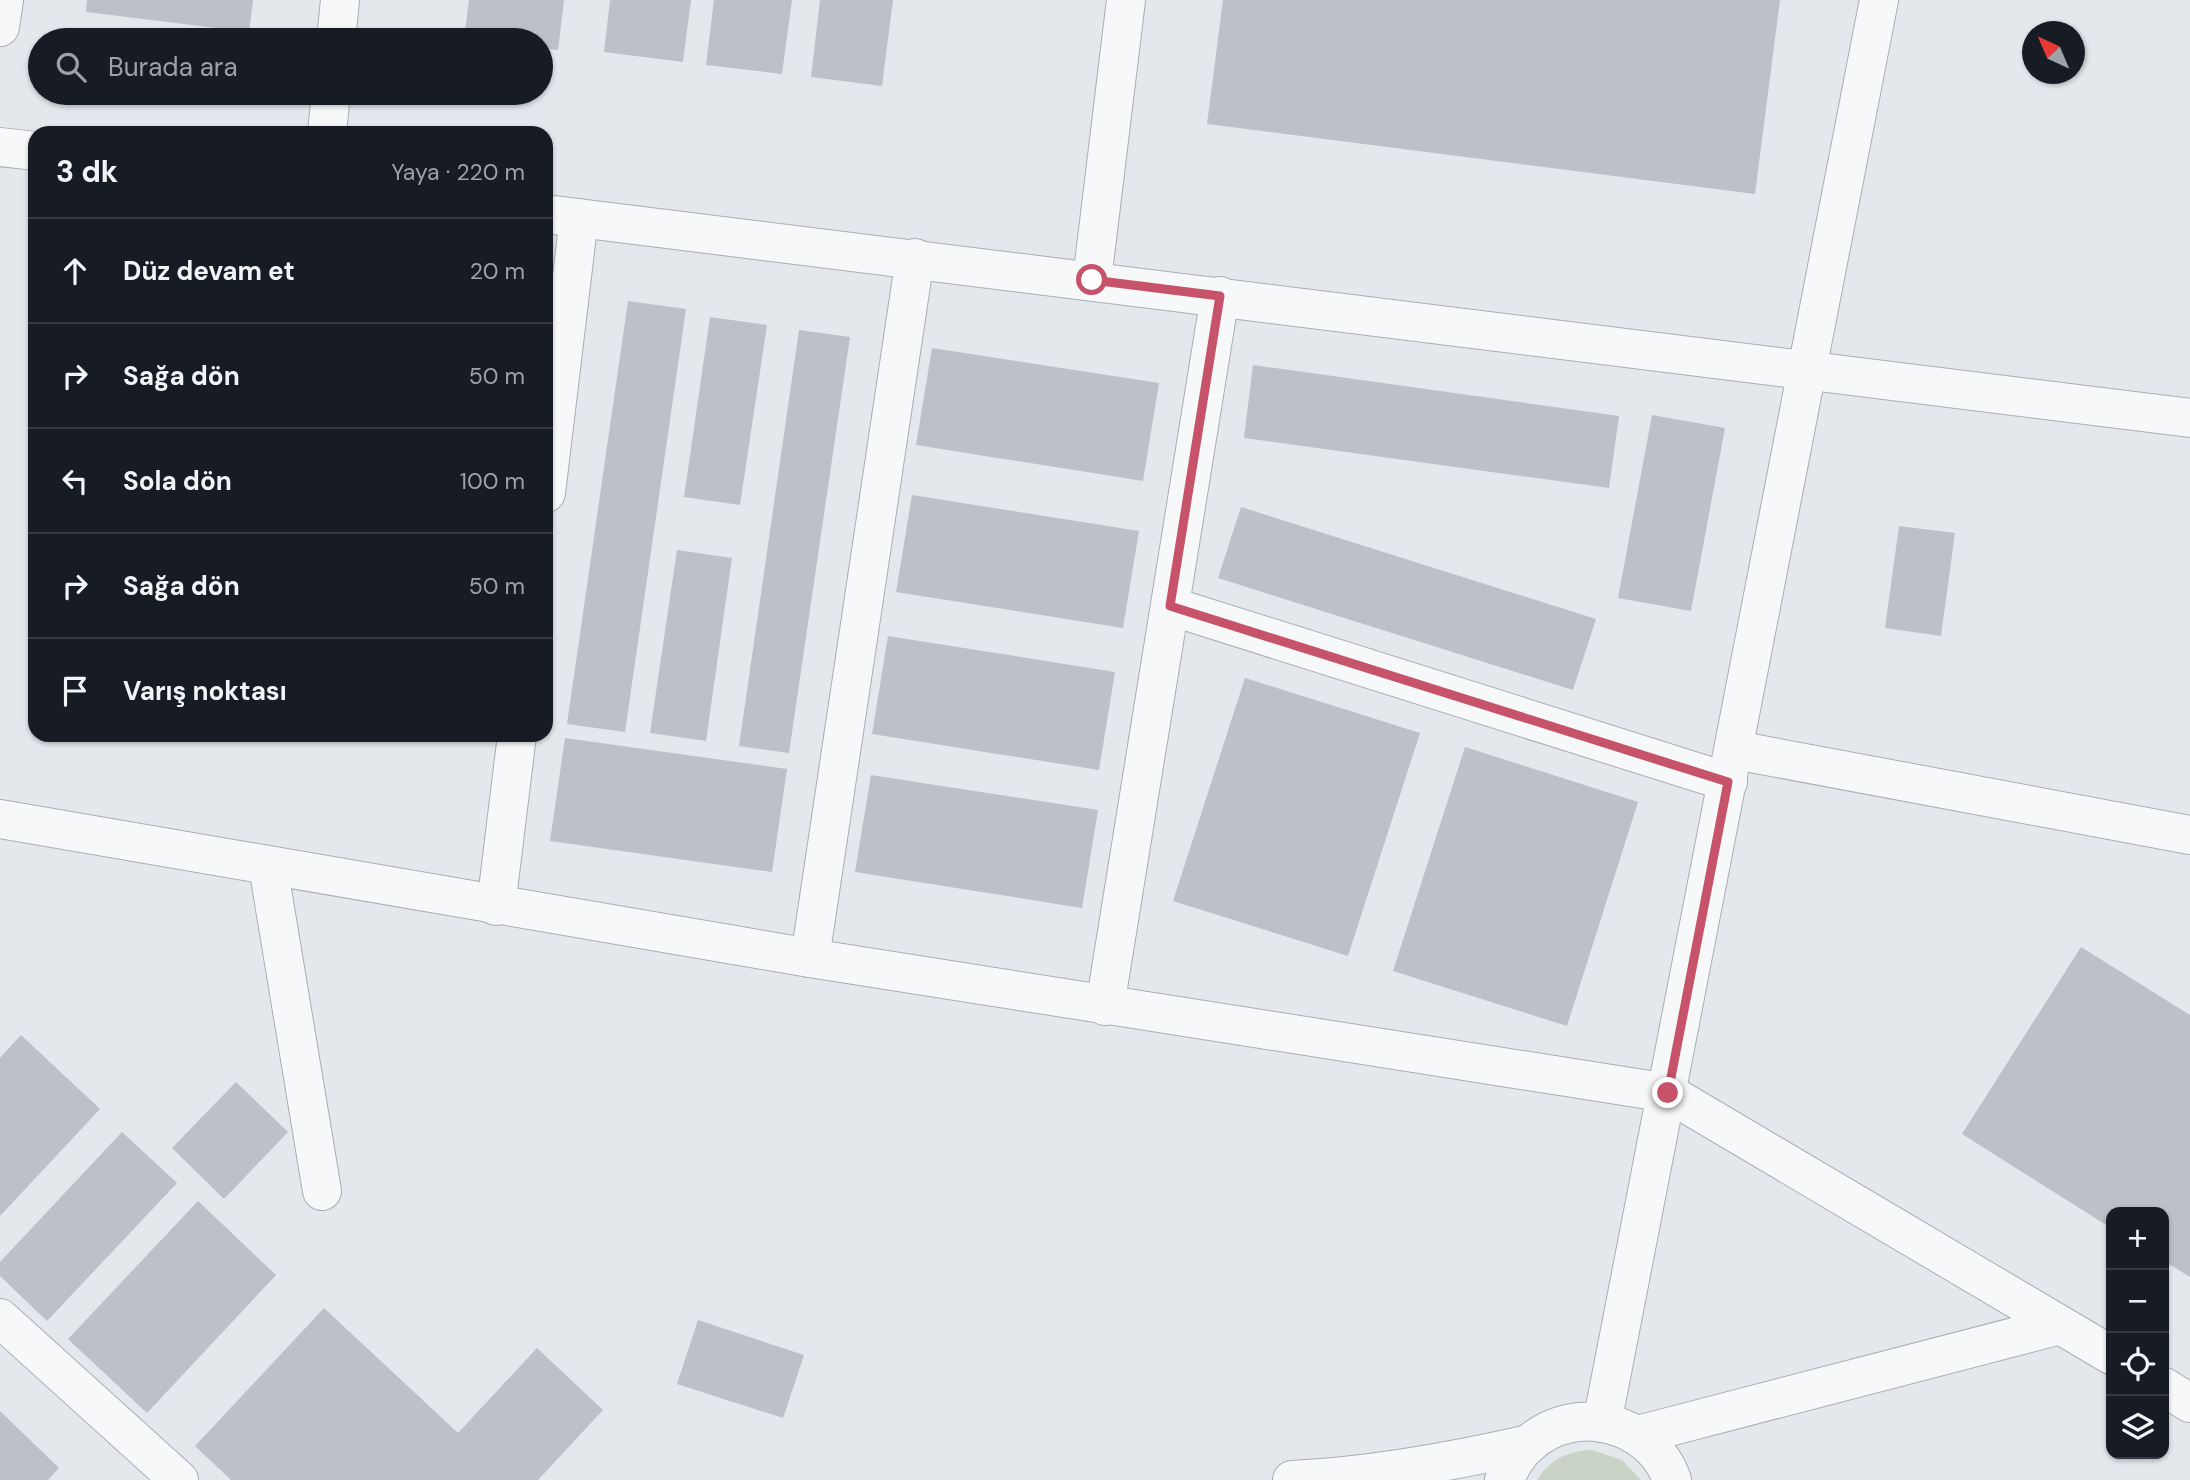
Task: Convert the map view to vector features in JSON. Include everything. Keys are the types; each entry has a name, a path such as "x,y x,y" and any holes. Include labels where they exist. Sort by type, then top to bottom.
{"street":[{"path":"0,26 4,0"},
{"path":"337,28 340,0"},
{"path":"1092,280 1126,0"},
{"path":"1602,1423 1880,0"},
{"path":"328,126 330,105"},
{"path":"0,147 28,150"},
{"path":"553,379 563,216 2190,418"},
{"path":"810,958 915,258"},
{"path":"1105,1006 1220,296"},
{"path":"1170,606 1731,766 2190,835"},
{"path":"496,906 516,742"},
{"path":"0,819 810,958 1668,1093 2106,1352"},
{"path":"268,866 322,1191"},
{"path":"0,1318 179,1480"},
{"path":"1638,1435 2060,1325"},
{"path":"2169,1390 2190,1402"},
{"path":"1504,1480 1513,1461 1529,1444 1548,1430 1571,1423 1602,1423 1617,1425 1638,1435 1656,1451 1672,1480"},
{"path":"1292,1480 1354,1477 1429,1466 1529,1444"}],"green space":[{"path":"1592,1450 1622,1460 1641,1480 1537,1480 1560,1457"}],"building":[{"path":"87,0 253,0 250,28 216,28 86,12"},
{"path":"469,0 564,0 558,50 553,49 553,28 465,28"},
{"path":"610,0 691,0 683,62 604,52"},
{"path":"714,0 792,0 782,74 706,65"},
{"path":"820,0 893,0 882,86 811,77"},
{"path":"1223,0 1780,0 1755,194 1207,124"},
{"path":"628,301 686,309 625,732 567,724"},
{"path":"710,317 767,325 740,505 684,497"},
{"path":"799,330 850,337 789,753 739,746"},
{"path":"932,348 1159,383 1143,481 916,445"},
{"path":"1253,365 1619,416 1609,488 1244,438"},
{"path":"1652,415 1725,428 1691,611 1618,598"},
{"path":"912,495 1139,531 1123,628 896,592"},
{"path":"1241,507 1596,619 1573,690 1218,578"},
{"path":"1899,526 1955,533 1941,636 1885,628"},
{"path":"677,550 732,558 706,741 650,733"},
{"path":"888,636 1115,672 1099,770 872,734"},
{"path":"1245,678 1420,733 1348,956 1173,901"},
{"path":"565,738 787,769 772,872 550,841"},
{"path":"1465,747 1638,802 1567,1026 1393,971"},
{"path":"871,775 1098,810 1082,908 855,872"},
{"path":"2081,947 2190,1015 2190,1277 2169,1264 2169,1207 2106,1207 2106,1225 1962,1134"},
{"path":"21,1035 100,1109 0,1216 0,1058"},
{"path":"236,1082 288,1132 224,1199 172,1148"},
{"path":"122,1132 177,1183 47,1321 0,1276 0,1262"},
{"path":"198,1201 276,1275 147,1413 68,1339"},
{"path":"324,1308 458,1433 537,1348 603,1410 538,1480 231,1480 195,1446"},
{"path":"698,1320 804,1355 783,1418 677,1384"},
{"path":"0,1411 59,1468 48,1480 0,1480"}],"route":[{"path":"1092,280 1220,296 1170,606 1728,782 1668,1093"}]}
